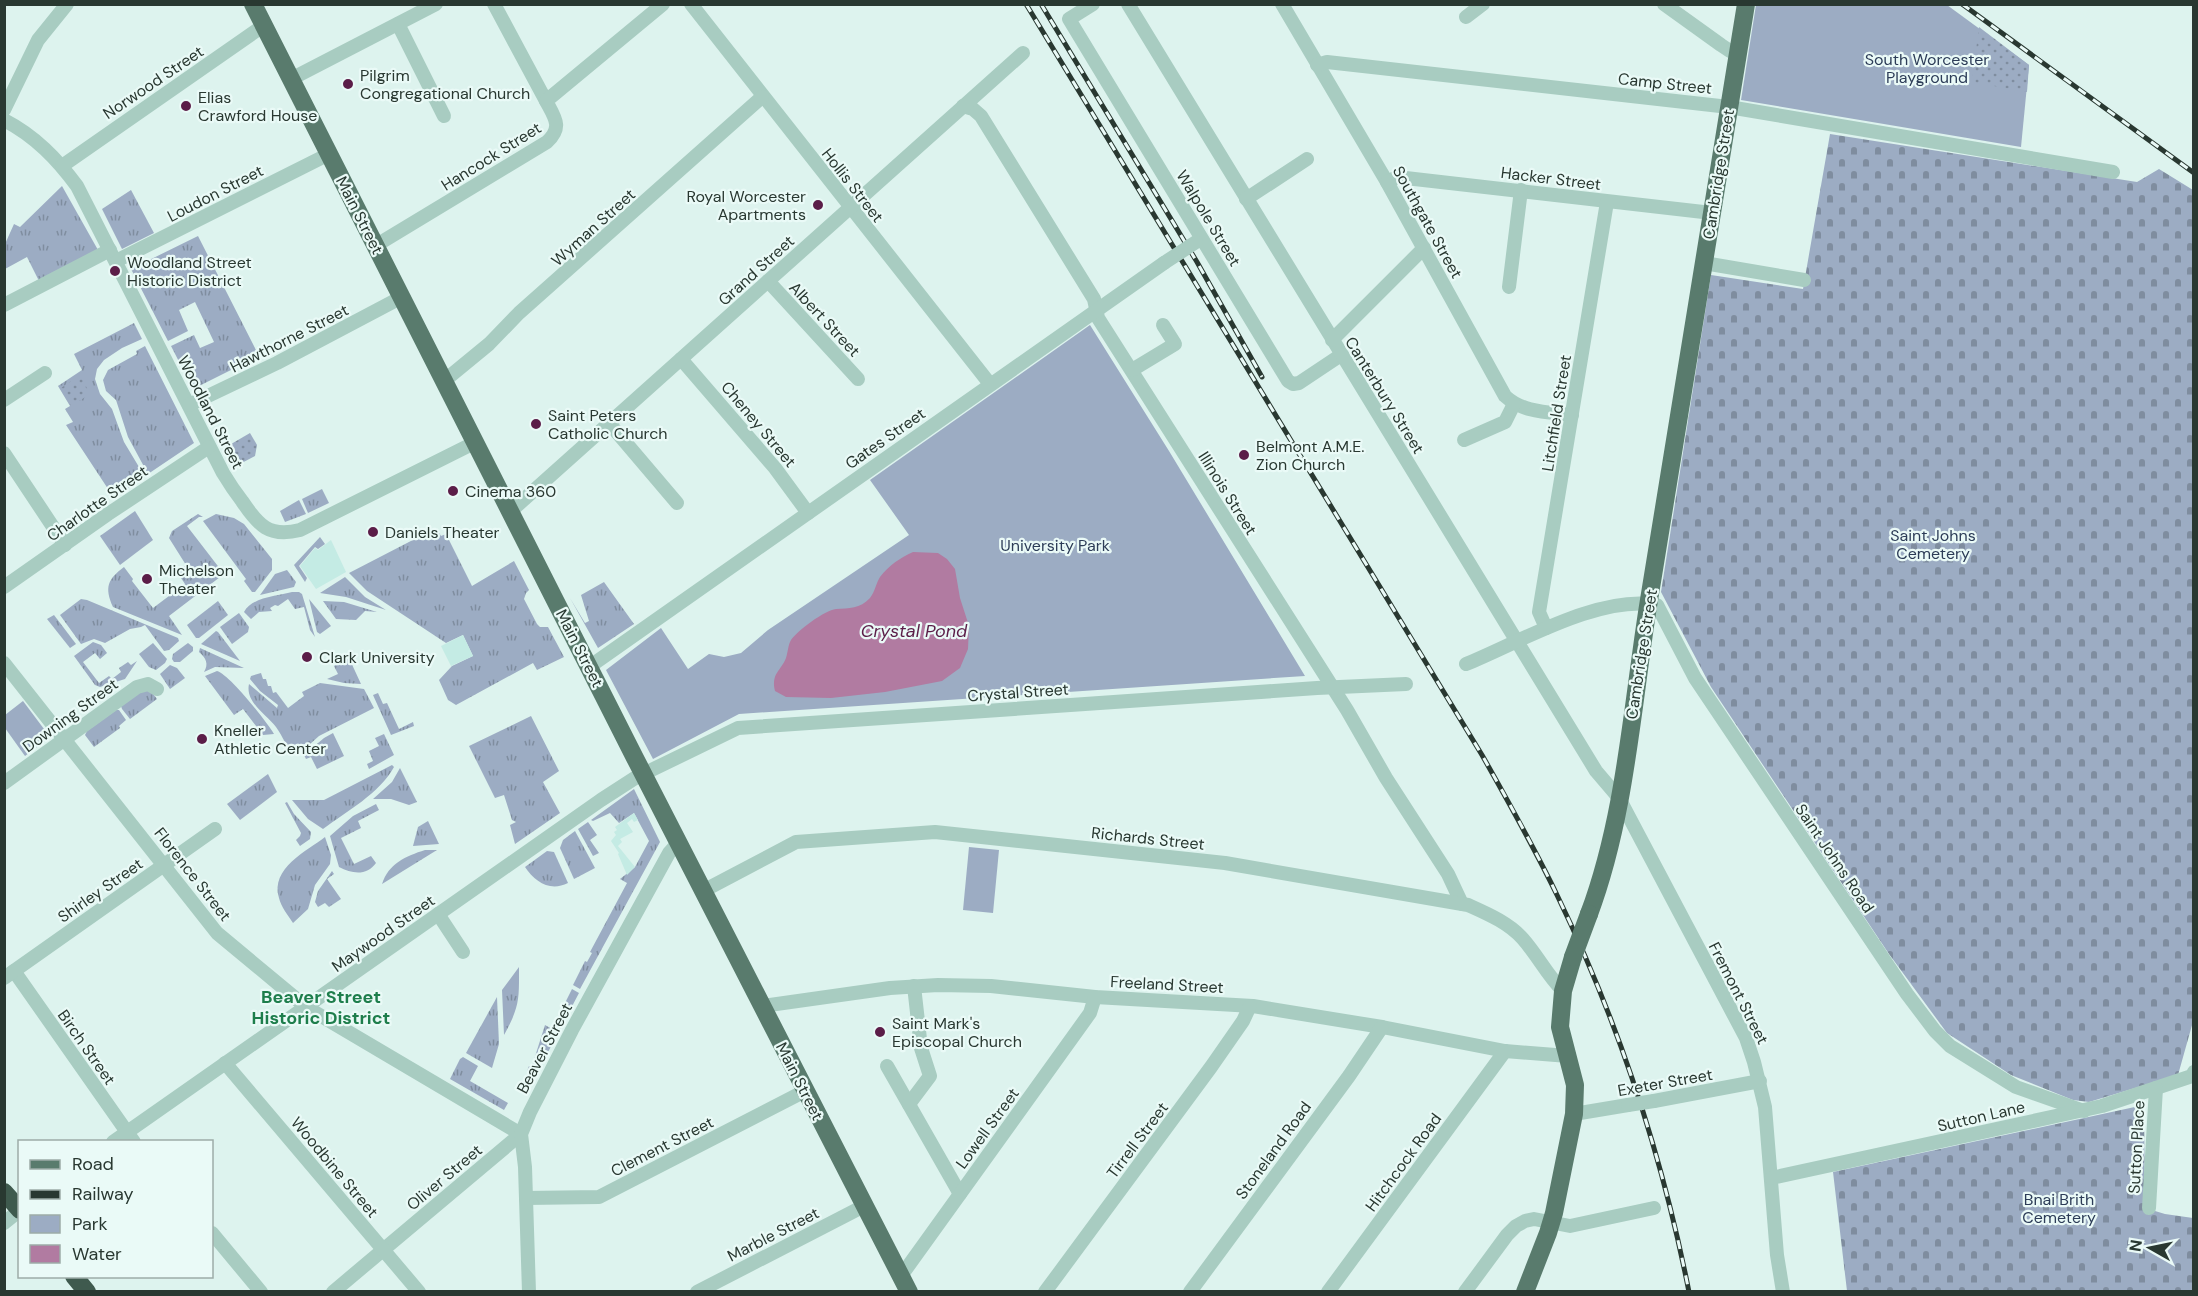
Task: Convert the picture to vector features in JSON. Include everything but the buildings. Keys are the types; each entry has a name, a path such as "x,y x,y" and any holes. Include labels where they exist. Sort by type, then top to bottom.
{"highway":[{"path":"4,1192 18,1208"},
{"path":"76,1278 87,1292"}],"main road":[{"name":"Main Street","path":"253,4 643,774 905,1284"},
{"name":"Cambridge Street","path":"1525,1292 1552,1221 1574,1114 1575,1085 1560,1027 1563,992 1573,957 1600,884 1612,838 1746,4"}],"street":[{"path":"4,110 38,40 67,4"},
{"path":"291,79 436,4"},
{"path":"494,4 546,101"},
{"name":"Hancock Street","path":"375,246 547,142 555,134 557,128 546,101 663,4"},
{"name":"Hollis Street","path":"691,4 990,384"},
{"name":"Walpole Street","path":"1093,4 1069,19 1198,239 1288,381 1293,384 1299,383 1341,356"},
{"name":"Canterbury Street","path":"1128,4 1596,771 1619,798"},
{"name":"Southgate Street","path":"1282,4 1387,182 1505,396 1514,404"},
{"path":"1466,17 1484,4"},
{"path":"1664,4 1730,51 1738,52"},
{"path":"398,24 444,116"},
{"name":"Norwood Street","path":"62,166 263,26"},
{"name":"Grand Street","path":"511,511 1023,52"},
{"name":"Camp Street","path":"1317,65 1327,62 1729,107 2113,172"},
{"name":"Wyman Street","path":"444,381 489,344 519,313 762,97"},
{"name":"Illinois Street","path":"963,106 973,109 981,116 1003,150 1088,290 1098,318 1448,874 1462,904"},
{"name":"Woodland Street","path":"4,120 23,130 62,166 76,186 226,478 251,515 265,529 283,533 305,527 476,442"},
{"name":"Loudon Street","path":"4,305 329,154"},
{"path":"1246,199 1306,159"},
{"name":"Hacker Street","path":"1387,182 1397,177 1712,213"},
{"path":"1509,287 1521,190"},
{"name":"Litchfield Street","path":"1546,628 1539,612 1607,202"},
{"name":"Gates Street","path":"589,667 1198,239"},
{"path":"1332,340 1424,248"},
{"path":"1704,263 1804,280"},
{"name":"Albert Street","path":"768,281 858,379"},
{"name":"Hawthorne Street","path":"189,405 277,363 402,297"},
{"path":"1132,370 1175,344 1163,325"},
{"name":"Cheney Street","path":"681,359 776,468 808,513"},
{"path":"4,400 45,373"},
{"path":"1464,440 1505,422 1514,404 1529,409 1572,415"},
{"path":"609,423 677,503"},
{"name":"Charlotte Street","path":"4,587 209,447"},
{"path":"4,453 65,545"},
{"path":"1466,664 1546,628 1613,606 1635,602 1649,603"},
{"name":"Saint Johns Road","path":"1649,603 1657,605 1695,678 1907,994 1935,1031 1950,1046 2016,1087 2084,1111"},
{"name":"Florence Street","path":"4,663 166,865 217,933 306,1007 521,1134"},
{"name":"Downing Street","path":"4,783 141,685 152,684 157,689"},
{"name":"Crystal Street","path":"643,774 738,728 1331,687 1406,684"},
{"name":"Maywood Street","path":"131,1137 225,1063 601,800 643,774"},
{"name":"Fremont Street","path":"1619,798 1746,1038 1760,1082 1765,1107 1777,1255 1783,1292"},
{"name":"Shirley Street","path":"9,974 215,829"},
{"name":"Richards Street","path":"703,891 796,842 935,832 1225,863 1462,904 1487,914 1512,929 1523,939 1550,978 1563,992"},
{"name":"Beaver Street","path":"529,1292 521,1134 586,1003 669,853 679,842"},
{"path":"438,914 463,952"},
{"name":"Birch Street","path":"9,974 131,1137"},
{"path":"909,1104 930,1076 921,1048 914,986"},
{"name":"Freeland Street","path":"762,1006 866,990 914,986 991,986 1095,997 1250,1006 1382,1027 1505,1051 1568,1056"},
{"name":"Lowell Street","path":"905,1284 960,1194 1090,1013 1095,997"},
{"name":"Tirrell Street","path":"1046,1292 1211,1067 1243,1021 1250,1006"},
{"name":"Stoneland Road","path":"1190,1292 1349,1076 1382,1027"},
{"name":"Hitchcock Road","path":"1328,1292 1505,1051"},
{"name":"Woodbine Street","path":"225,1063 419,1292"},
{"path":"887,1066 960,1194"},
{"name":"Sutton Lane","path":"1771,1178 2084,1111 2192,1076 2193,1072"},
{"name":"Exeter Street","path":"1574,1114 1760,1082"},
{"name":"Sutton Place","path":"2149,1208 2156,1088"},
{"name":"Clement Street","path":"526,1198 599,1197 805,1091"},
{"path":"2034,1095 2039,1107 2039,1120"},
{"name":"Oliver Street","path":"333,1292 521,1134"},
{"name":"Marble Street","path":"697,1292 864,1206"},
{"path":"1465,1292 1516,1226 1534,1219 1570,1226 1654,1208"},
{"path":"4,1223 18,1212"},
{"path":"213,1234 261,1292"}],"green space":[{"name":"South Worcester Playground","path":"1756,5 1947,5 2029,65 2021,147 1741,100"},
{"path":"1979,27 2029,65 2027,92 1972,82"},
{"name":"Saint Johns Cemetery","path":"1830,134 2137,182 2159,169 2193,190 2194,1018 2178,1075 2089,1102 2073,1100 2011,1075 1947,1033 1889,954 1711,687 1661,592 1711,275 1803,289"},
{"path":"62,186 98,250 39,281 27,257 5,269 5,244 14,224 20,227"},
{"path":"131,190 154,233 122,249 102,209"},
{"path":"198,236 259,356 193,389 171,346 194,335 200,348 214,342 195,302 179,310 188,331 168,341 131,269"},
{"path":"134,323 142,339 104,360 97,369 95,379 100,394 112,409 124,442 145,477 114,498 66,425 73,422 65,409 70,406 58,386 82,370 74,354"},
{"name":"University Park","path":"1090,325 1305,676 739,714 653,759 606,670 661,628 688,669 709,654 724,657 741,653 768,630 909,535 870,480"},
{"path":"145,346 194,443 148,474 128,437 116,400 106,391 103,380 108,370 137,354 136,351"},
{"path":"80,375 90,394 71,406 61,388"},
{"path":"250,433 257,445 255,456 236,466 226,447"},
{"path":"322,489 329,503 308,513 302,499"},
{"path":"299,500 306,514 285,522 280,511"},
{"path":"135,511 153,540 120,565 100,536"},
{"path":"198,514 203,517 199,517 187,526 224,574 169,616 182,635 113,607 108,589 109,584 124,567 153,608 185,584 177,572 186,565 169,538 172,531"},
{"path":"216,514 234,518 244,524 272,559 272,570 255,592 252,592 244,581 246,579 203,521"},
{"path":"436,528 441,536 446,534 472,586 514,561 529,590 524,599 537,624 540,627 548,627 564,657 537,670 533,663 456,705 448,700 439,680 452,666 473,656 463,635 446,643 367,591 349,573"},
{"path":"320,537 325,544 318,549 315,547 299,566 307,578 305,582 294,565"},
{"path":"287,570 296,582 294,587 260,595 275,574"},
{"path":"345,577 365,597 386,610 346,597 320,593"},
{"path":"604,582 634,624 598,648 570,598 585,623 589,621 581,595"},
{"path":"292,592 302,594 315,637 310,630 304,607 295,609 288,599 270,608 272,611 259,612 251,619 244,612 259,600"},
{"path":"81,599 178,638 179,641 169,650 164,651 145,625 130,629 105,643 94,639 81,644 60,615"},
{"path":"309,599 331,626 320,634 317,632"},
{"path":"218,601 228,615 196,638 187,625"},
{"path":"323,601 344,602 377,612 365,611 356,620 336,619"},
{"path":"239,613 249,627 248,632 232,644 220,627"},
{"path":"54,615 76,644 70,648 47,619"},
{"path":"216,631 218,632 240,661 201,644"},
{"path":"93,642 101,645 107,653 100,659 95,653 83,662 99,683 109,676 112,679 121,672 119,668 128,662 131,665 137,661 125,679 100,687 95,685 74,656"},
{"path":"153,643 167,659 156,670 149,667 139,654"},
{"path":"188,643 193,647 193,651 180,662 174,662 173,654"},
{"path":"200,648 244,668 215,667 204,672 206,664 199,652"},
{"path":"349,658 361,684 327,679 338,674 334,666"},
{"path":"170,665 177,668 185,678 170,689 160,674"},
{"path":"217,671 230,680 274,734 263,735 243,709 234,715 205,676"},
{"path":"261,673 268,686 271,686 273,693 276,692 288,708 304,696 302,692 320,683 364,689 374,708 319,736 299,754 296,754 250,696 249,684 277,708 278,705 260,691 250,679 251,676"},
{"path":"143,690 151,691 157,699 130,719 121,706"},
{"path":"378,693 383,704 387,703 399,729 413,722 414,726 391,735 373,695"},
{"path":"23,701 50,737 25,756 5,728 5,715"},
{"path":"119,710 126,720 119,726 120,728 94,747 85,735 87,731"},
{"path":"531,716 559,771 543,782 560,813 515,844 510,825 516,822 512,820 504,795 495,798 469,746"},
{"path":"333,733 344,756 317,769 311,757 306,759 304,755"},
{"path":"384,734 394,755 369,769 367,764 373,761 369,751 379,746 375,738"},
{"path":"392,765 394,767 380,786 323,829 308,819 292,800 324,800"},
{"path":"400,768 417,802 409,805 391,799 373,799 392,782"},
{"path":"268,774 277,792 240,820 227,804"},
{"path":"634,789 660,842 580,989 573,985 585,961 587,962 592,953 590,952 627,883 620,879 635,867 649,841 634,813 619,823 610,813 591,820"},
{"path":"287,802 294,814 311,832 310,839 300,846 296,840 301,833 285,803"},
{"path":"376,804 379,810 358,821 361,828 341,838 354,864 371,856 376,863 368,870 359,873 339,867 330,836 353,816"},
{"path":"428,821 439,844 413,846 418,827"},
{"path":"588,822 597,835 590,840 599,853 593,856 578,829"},
{"path":"575,831 595,868 574,879 560,848 563,840"},
{"path":"325,837 331,855 330,864 315,885 308,909 293,923 279,898 280,878 292,861"},
{"path":"969,847 999,850 993,913 963,910"},
{"path":"425,850 437,850 382,884 393,866"},
{"path":"547,851 554,852 568,883 561,886 549,886 538,881 525,867"},
{"path":"332,871 334,874 327,879 341,899 329,907 325,903 318,907 315,902 318,891"},
{"path":"519,967 518,1002 504,1035 502,990"},
{"path":"572,989 579,993 536,1075 527,1071 529,1066 532,1066 545,1025 552,1029"},
{"path":"497,997 499,1044 492,1068 466,1053"},
{"path":"463,1057 478,1066 470,1081 508,1103 504,1110 450,1079"},
{"name":"Bnai Brith Cemetery","path":"2144,1105 2145,1208 2193,1218 2193,1291 1847,1291 1833,1172"}],"shaded area":[{"path":"331,540 346,572 316,589 300,566 315,548 318,550"},
{"path":"463,635 473,656 451,666 441,646"},
{"path":"634,813 638,820 634,822 632,819 627,823 633,832 620,839 622,842 618,846 635,867 627,875 619,853 611,841 616,835 615,827"}],"water":[{"name":"Crystal Pond","path":"913,552 938,553 955,569 960,598 969,626 968,649 960,668 942,681 885,692 831,698 786,697 775,691 775,676 786,658 794,636 831,610 854,607 866,602 872,596 883,573 895,562"}],"railway":[{"path":"1026,4 1482,755 1539,859 1600,991 1636,1089 1666,1190 1689,1292"},
{"path":"1041,4 1197,262 1262,377"},
{"path":"1962,4 2194,173"}],"place":[{"name":"Pilgrim Congregational Church","path":"348,84"},
{"name":"Elias Crawford House","path":"186,106"},
{"name":"Royal Worcester Apartments","path":"818,205"},
{"name":"Woodland Street Historic District","path":"115,271"},
{"name":"Saint Peters Catholic Church","path":"536,424"},
{"name":"Belmont A.M.E. Zion Church","path":"1244,455"},
{"name":"Cinema 360","path":"453,491"},
{"name":"Daniels Theater","path":"373,532"},
{"name":"Michelson Theater","path":"147,579"},
{"name":"Clark University","path":"307,657"},
{"name":"Kneller Athletic Center","path":"202,739"},
{"name":"Saint Mark's Episcopal Church","path":"880,1032"}],"district":[{"name":"Beaver Street Historic District","path":"321,1007"}]}
